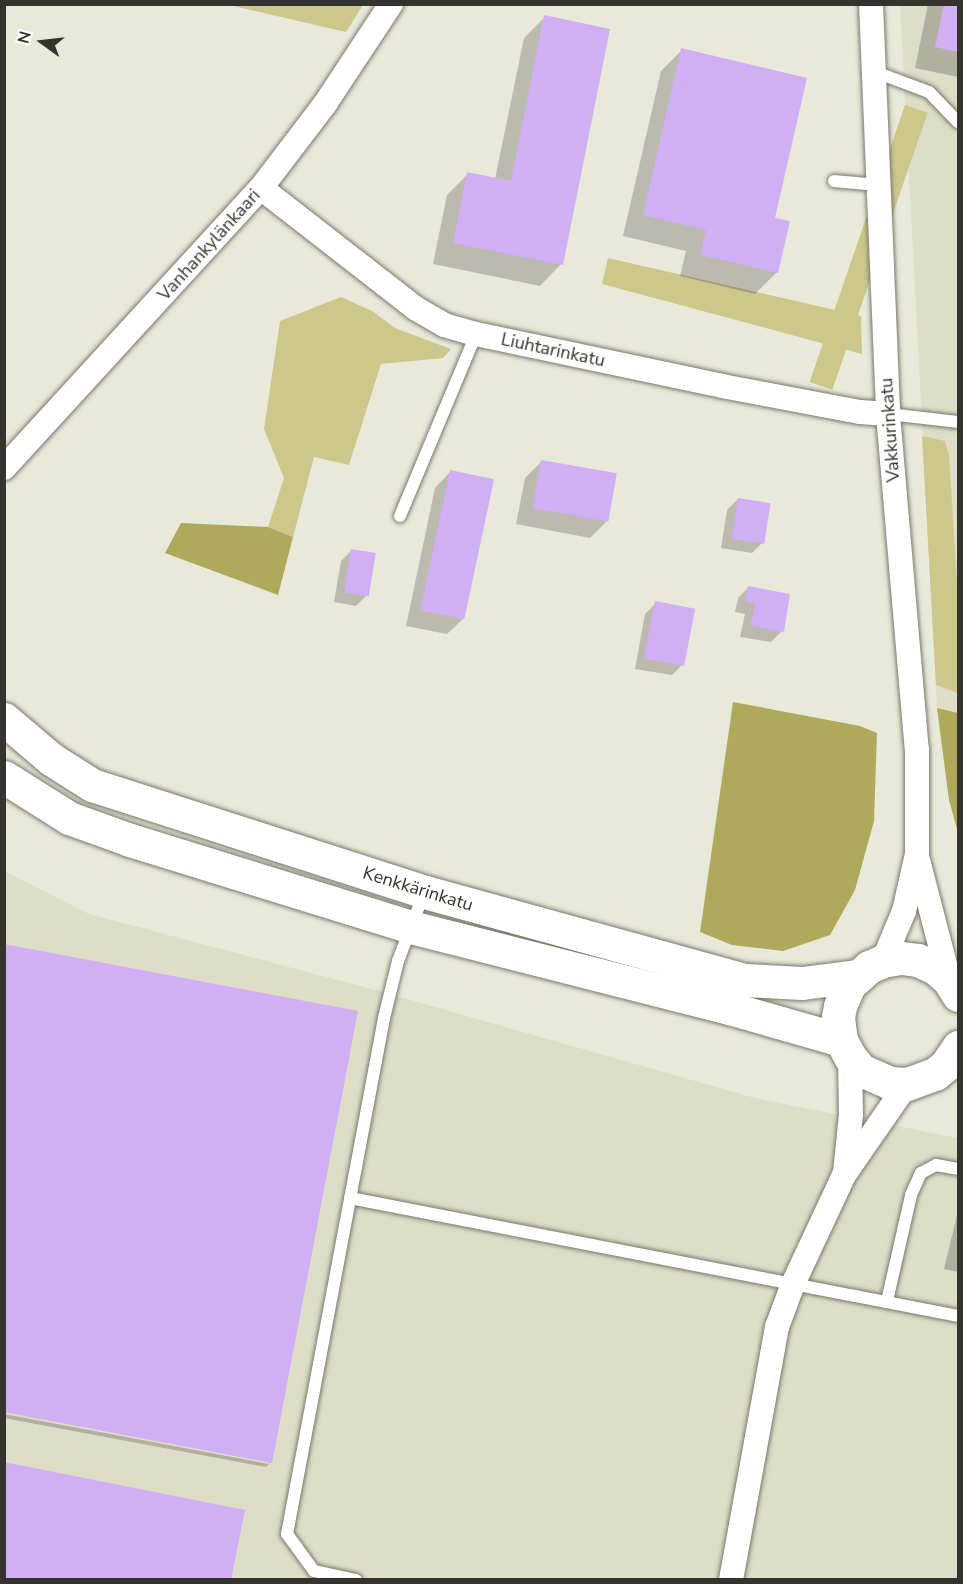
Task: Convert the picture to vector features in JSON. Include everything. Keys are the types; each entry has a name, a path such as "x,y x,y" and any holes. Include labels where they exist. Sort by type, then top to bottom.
{"street":[{"name":"Vanhankylänkaari","path":"4,468 261,188 325,104 391,4"},
{"name":"Vakkurinkatu","path":"871,4 888,414 916,749 917,854"},
{"name":"Liuhtarinkatu","path":"261,188 415,308 444,325 476,334 733,388 888,414"},
{"name":"Kenkkärinkatu","path":"4,719 51,759 92,785 425,892 745,980 802,983 870,968 901,958 918,960 935,968 954,987"},
{"name":"Kenkkärinkatu","path":"4,777 69,818 130,840 411,927 729,1008 845,1049"},
{"path":"844,1175 851,1114 840,1006 870,968 904,911 917,854"},
{"path":"917,854 954,987"},
{"path":"845,1049 861,1070 890,1083 907,1084 928,1078 954,1059"},
{"path":"731,1580 777,1327 793,1284 844,1175 907,1084"}],"lane":[{"path":"873,71 929,92 958,122"},
{"path":"834,181 878,185"},
{"path":"400,516 476,334"},
{"path":"888,414 958,422"},
{"path":"356,1580 314,1571 287,1534 384,1018 398,961 425,892"},
{"path":"887,1301 911,1195 921,1173 936,1166 958,1169"},
{"path":"350,1198 958,1316"}],"shaded area":[{"path":"229,5 363,5 346,32"},
{"path":"900,5 958,5 958,713 937,708"},
{"path":"905,105 928,113 832,390 810,382"},
{"path":"608,258 861,316 862,354 602,284"},
{"path":"341,297 372,311 395,328 451,349 443,358 381,364 349,465 314,457 293,537 268,527 284,478 264,429 280,321"},
{"path":"922,436 945,441 949,455 958,599 958,693 936,685"},
{"path":"181,523 268,527 293,537 278,595 165,553"},
{"path":"733,702 860,726 877,733 874,821 855,890 830,935 783,951 732,945 700,932"},
{"path":"937,708 958,713 958,833 949,800"},
{"path":"4,871 89,914 379,991 755,1098 958,1138 958,1579 5,1579"}],"building":[{"path":"944,4 958,4 958,52 935,47"},
{"path":"544,15 610,29 563,265 453,243 467,172 511,181"},
{"path":"681,48 807,78 775,218 790,221 778,273 700,255 706,230 643,215"},
{"path":"541,460 617,473 608,522 532,508"},
{"path":"450,470 494,479 464,619 420,610"},
{"path":"738,498 771,503 764,544 732,538"},
{"path":"351,549 376,553 369,596 344,592"},
{"path":"748,586 790,594 784,632 751,626 755,603 745,602"},
{"path":"655,601 695,609 684,666 644,658"},
{"path":"4,944 358,1011 272,1463 4,1412"},
{"path":"4,1462 245,1510 231,1580 4,1580"}]}
